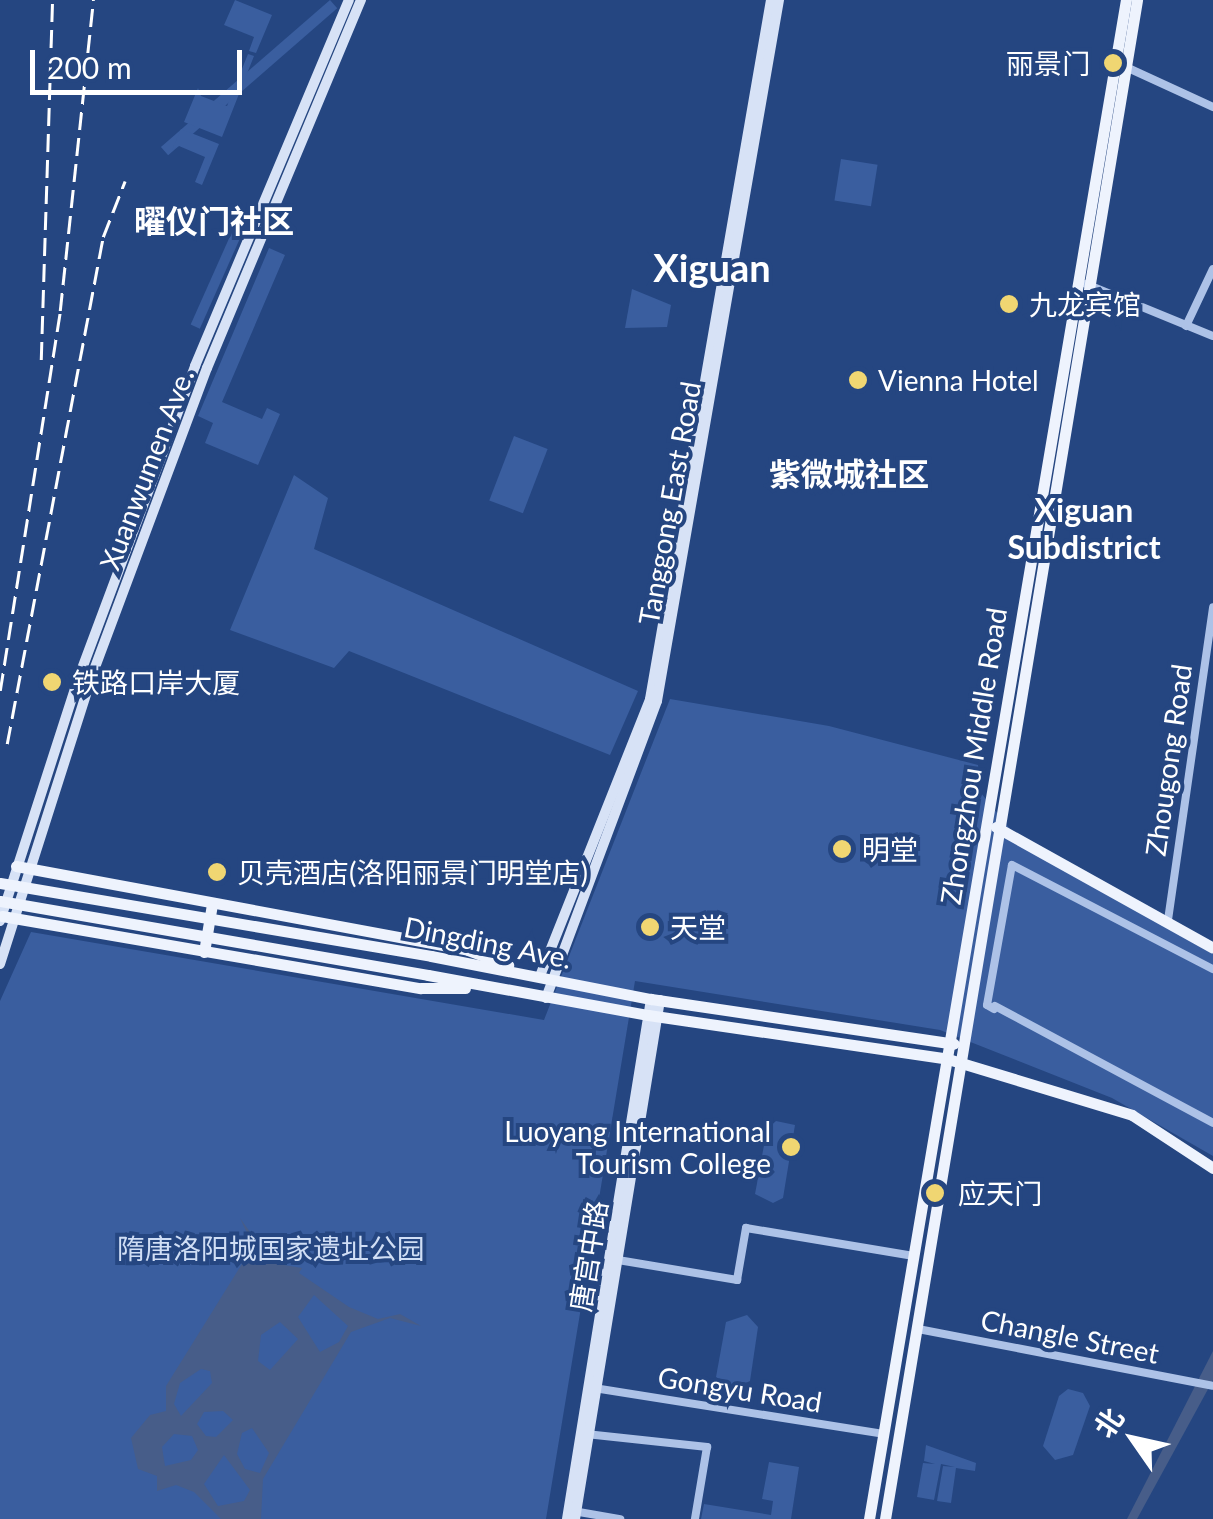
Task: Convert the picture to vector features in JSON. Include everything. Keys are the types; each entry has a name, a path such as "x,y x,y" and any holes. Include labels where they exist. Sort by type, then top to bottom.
{"main road":[{"name":"Xuanwumen Ave.","path":"1,918 16,866 195,366 349,0"},
{"name":"Xuanwumen Ave.","path":"0,964 19,920 30,872 91,678 201,385 362,0"},
{"name":"Tanggong East Road","path":"546,998 546,978 657,701 775,0"},
{"name":"Zhongzhou Middle Road","path":"868,1519 948,1058 994,827 1126,0"},
{"name":"Zhongzhou Middle Road","path":"1082,283 1137,0"},
{"path":"994,827 1213,948"},
{"name":"Zhongzhou Middle Road","path":"885,1519 968,1046 994,827"},
{"path":"16,866 30,872 212,904 431,950"},
{"name":"Dingding Ave.","path":"0,883 431,950 655,1000 968,1046"},
{"name":"Dingding Ave.","path":"0,902 429,982 964,1063"},
{"path":"204,952 212,904"},
{"path":"1,918 204,952 429,982"},
{"name":"唐宫中路","path":"594,1388 655,1000"},
{"path":"572,1515 618,1260 653,1016"},
{"path":"964,1063 1132,1116 1213,1168"}],"street":[{"path":"1126,67 1213,108"},
{"path":"1186,326 1213,269"},
{"path":"1082,283 1213,336"},
{"name":"Zhougong Road","path":"1168,920 1213,607"},
{"path":"1213,969 1012,866 987,1006 1213,1123"},
{"path":"618,1260 737,1280 746,1228 914,1256"},
{"name":"Changle Street","path":"918,1328 1213,1386"},
{"name":"Gongyu Road","path":"594,1388 883,1434"},
{"path":"586,1434 707,1447 695,1519"},
{"path":"572,1515 620,1519"}],"green space":[{"path":"235,0 272,15 256,53 249,51 254,37 224,25"},
{"path":"330,0 337,8 168,155 161,147"},
{"path":"248,54 254,56 222,137 184,122 198,88 201,96 227,106"},
{"path":"181,129 219,144 202,185 195,182 205,157 179,146 172,150"},
{"path":"841,159 878,165 871,206 834,200"},
{"path":"235,225 244,229 200,329 191,325"},
{"path":"269,248 285,255 222,402 262,419 267,408 280,414 258,465 205,443 213,423 198,416"},
{"path":"632,289 671,305 667,327 625,328"},
{"path":"514,436 548,449 523,513 489,500"},
{"path":"294,475 328,498 314,549 638,691 610,755 349,651 334,668 230,630"},
{"name":"隋唐洛阳城国家遗址公园","path":"670,699 829,726 978,765 981,793 1023,845 1213,954 1213,1156 1112,1098 940,1030 635,981 546,1519 0,1519 0,1001 31,932 544,1020"},
{"path":"776,1121 795,1125 783,1198 773,1203 755,1194 767,1129"},
{"path":"747,1315 758,1327 750,1381 733,1389 716,1377 726,1322"},
{"path":"1068,1389 1083,1393 1090,1406 1073,1455 1055,1460 1043,1446 1059,1396"},
{"path":"926,1445 976,1463 975,1471 956,1468 951,1503 937,1501 943,1466 955,1467 941,1464 934,1500 917,1497 923,1463 935,1464 924,1461"},
{"path":"769,1462 799,1467 791,1519 701,1519 704,1504 771,1515 773,1501 762,1499"}],"shaded area":[{"path":"240,1218 255,1239 279,1246 284,1265 302,1268 299,1273 349,1307 378,1319 400,1314 421,1326 390,1318 351,1332 263,1479 261,1519 221,1519 194,1492 176,1485 157,1491 157,1476 138,1469 131,1438 150,1415 166,1411 166,1386 245,1259 250,1240","holes":["314,1295 348,1326 339,1342 320,1352 298,1317","280,1322 298,1339 270,1370 258,1361 261,1335","201,1369 210,1371 212,1383 181,1416 174,1404 180,1383","223,1411 233,1420 216,1437 206,1436 197,1424 204,1412","252,1428 269,1453 260,1473 245,1469 237,1454 242,1433","174,1434 192,1436 198,1450 191,1460 165,1466 162,1447","224,1455 250,1490 244,1501 218,1506 204,1484"]},
{"path":"1213,1351 1213,1380 1137,1519 1127,1519"}],"railway":[{"path":"41,360 52,0"},
{"path":"0,691 60,311 93,0"},
{"path":"7,744 103,237 125,181"}],"place":[{"name":"丽景门","path":"1113,63"},
{"name":"九龙宾馆","path":"1009,304"},
{"name":"Vienna Hotel","path":"858,380"},
{"name":"铁路口岸大厦","path":"52,682"},
{"name":"明堂","path":"842,849"},
{"name":"贝壳酒店(洛阳丽景门明堂店)","path":"217,872"},
{"name":"天堂","path":"650,927"},
{"name":"Luoyang International Tourism College","path":"791,1147"},
{"name":"应天门","path":"935,1193"}],"district":[{"name":"曜仪门社区","path":"214,221"},
{"name":"Xiguan","path":"712,268"},
{"name":"紫微城社区","path":"849,474"},
{"name":"Xiguan Subdistrict","path":"1084,530"}]}
